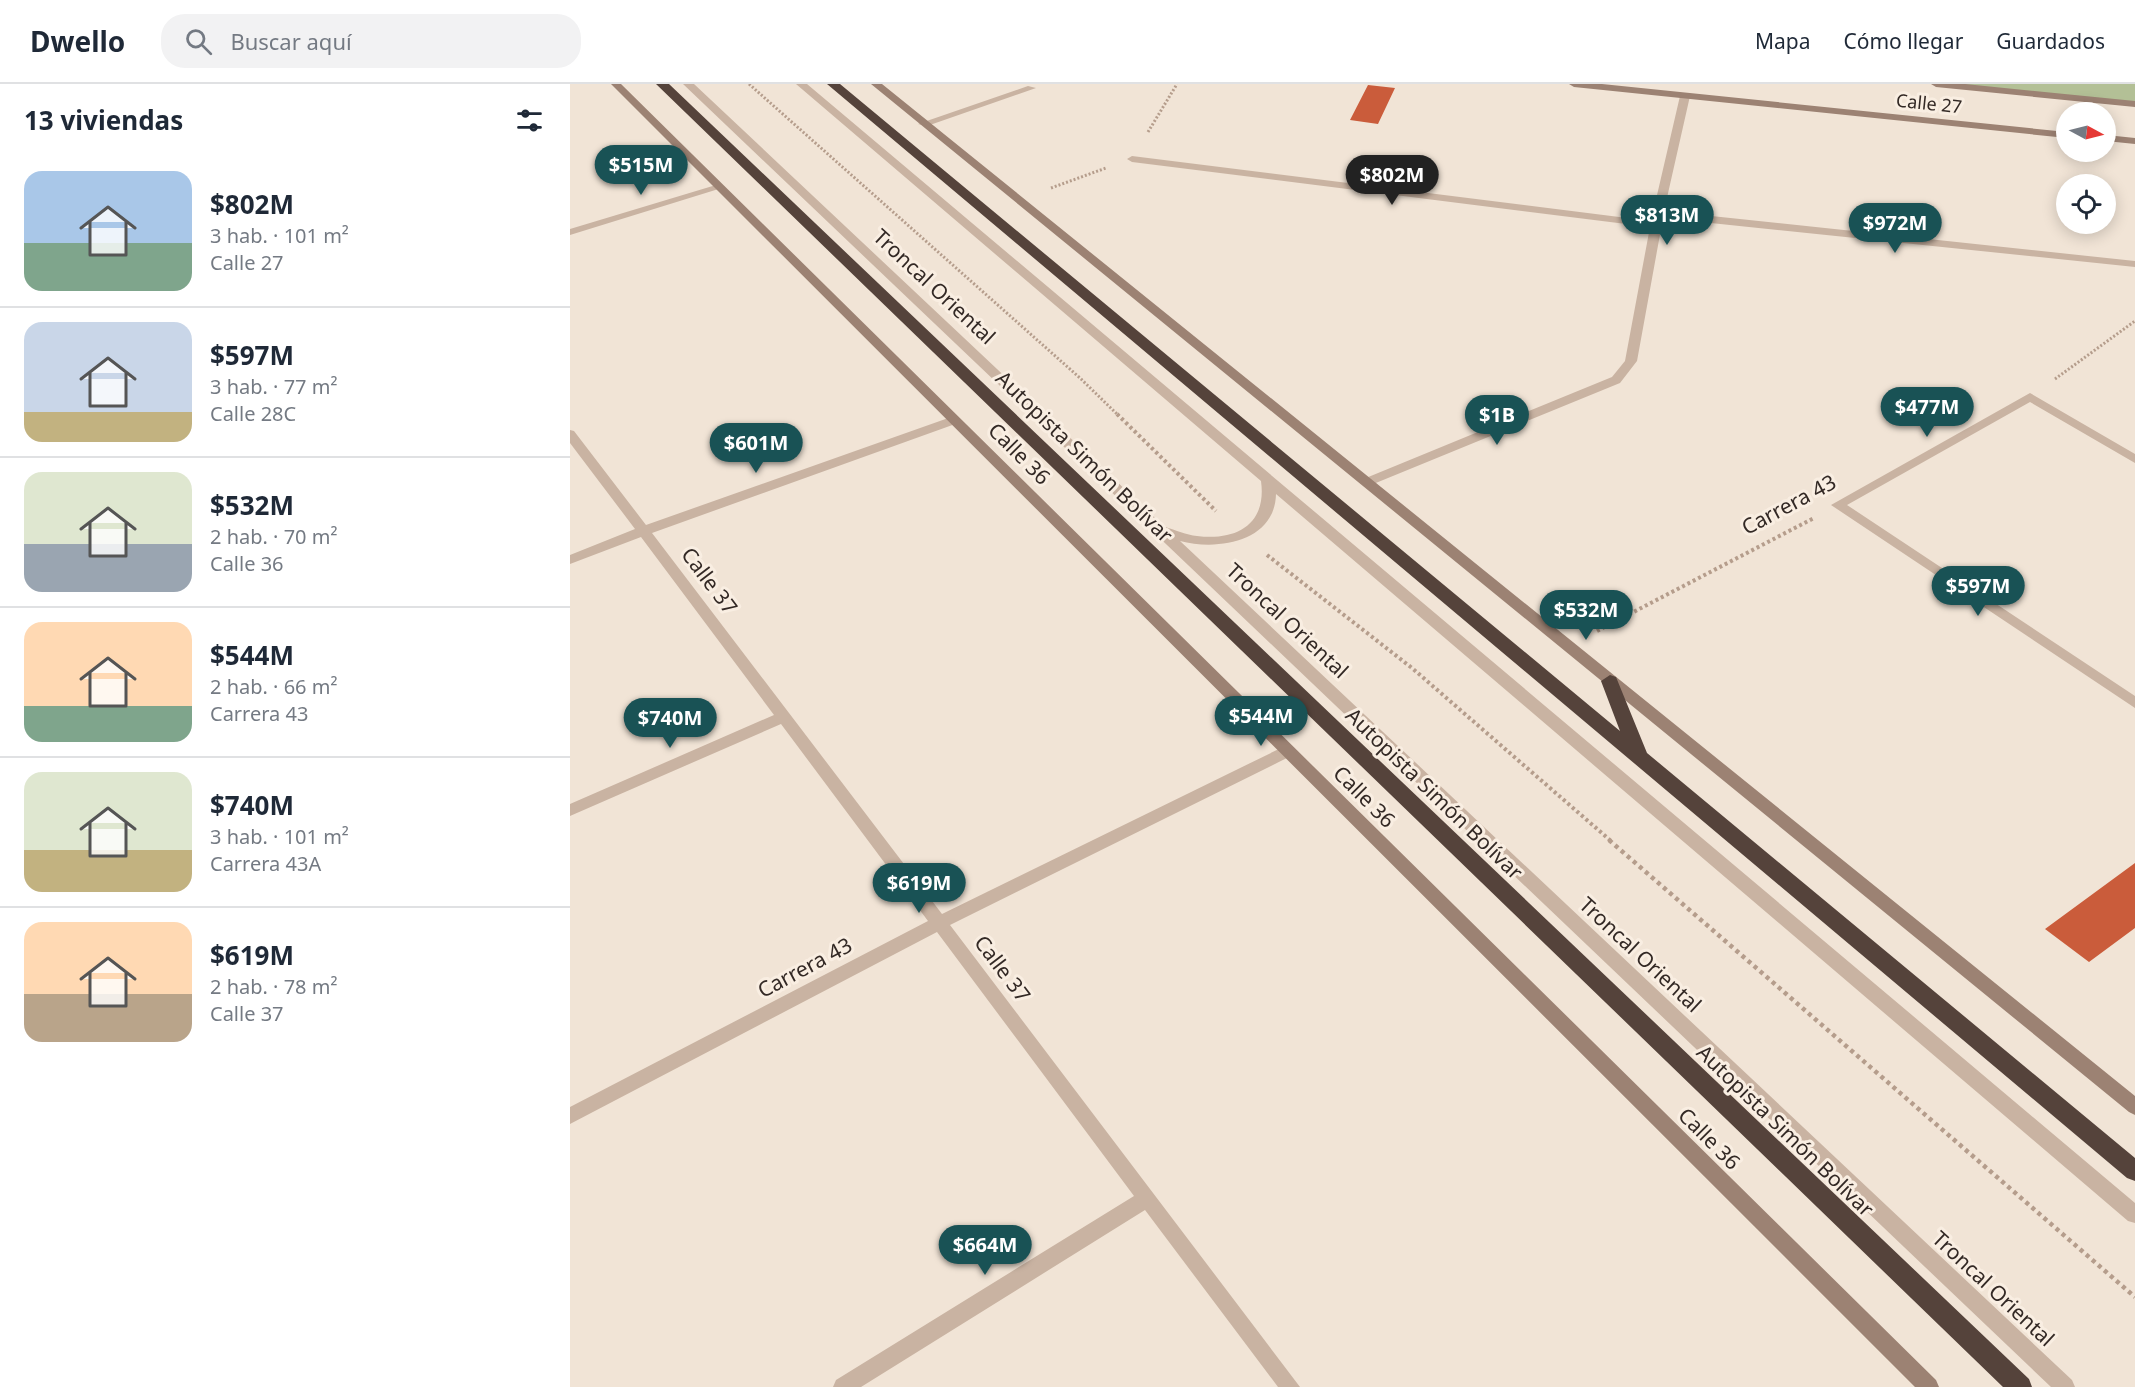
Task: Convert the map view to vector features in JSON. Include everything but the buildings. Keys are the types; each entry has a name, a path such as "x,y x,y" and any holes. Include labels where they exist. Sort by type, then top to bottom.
{"highway":[{"name":"Autopista Simón Bolívar","path":"662,84 2020,1387"},
{"path":"833,84 2135,1171"},
{"path":"1610,681 1639,758"}],"street":[{"name":"Calle 36","path":"616,84 1929,1387"},
{"name":"Troncal Oriental","path":"688,84 2065,1387"},
{"path":"801,84 2135,1215"},
{"path":"876,84 922,124 1610,681 2131,1099"},
{"name":"Calle 27","path":"1574,84 2056,134"},
{"name":"Calle 27","path":"1936,84 2135,104"},
{"path":"922,124 1031,88"},
{"path":"1366,483 1616,380 1631,361 1657,219 1685,96"},
{"path":"2116,139 2135,141"},
{"path":"1131,159 1657,219 2135,264"},
{"path":"570,232 720,187"},
{"path":"2030,397 2135,459"},
{"name":"Carrera 43","path":"1838,505 2030,397"},
{"path":"570,560 643,531 954,420"},
{"name":"Calle 37","path":"570,434 1290,1387"},
{"path":"1160,530 1197,541 1221,541 1242,536 1258,525 1268,511 1270,503 1268,480"},
{"path":"1838,505 2135,703"},
{"path":"570,810 784,717"},
{"name":"Carrera 43","path":"570,1116 939,923 1288,751"},
{"path":"843,1387 1147,1198"}],"path":[{"path":"749,84 1080,378 1242,536 1412,668 2135,1297"},
{"path":"2030,397 2135,321"},
{"name":"Carrera 43","path":"1567,646 1838,505"}],"green space":[{"path":"1936,84 2135,84 2135,104"}]}
